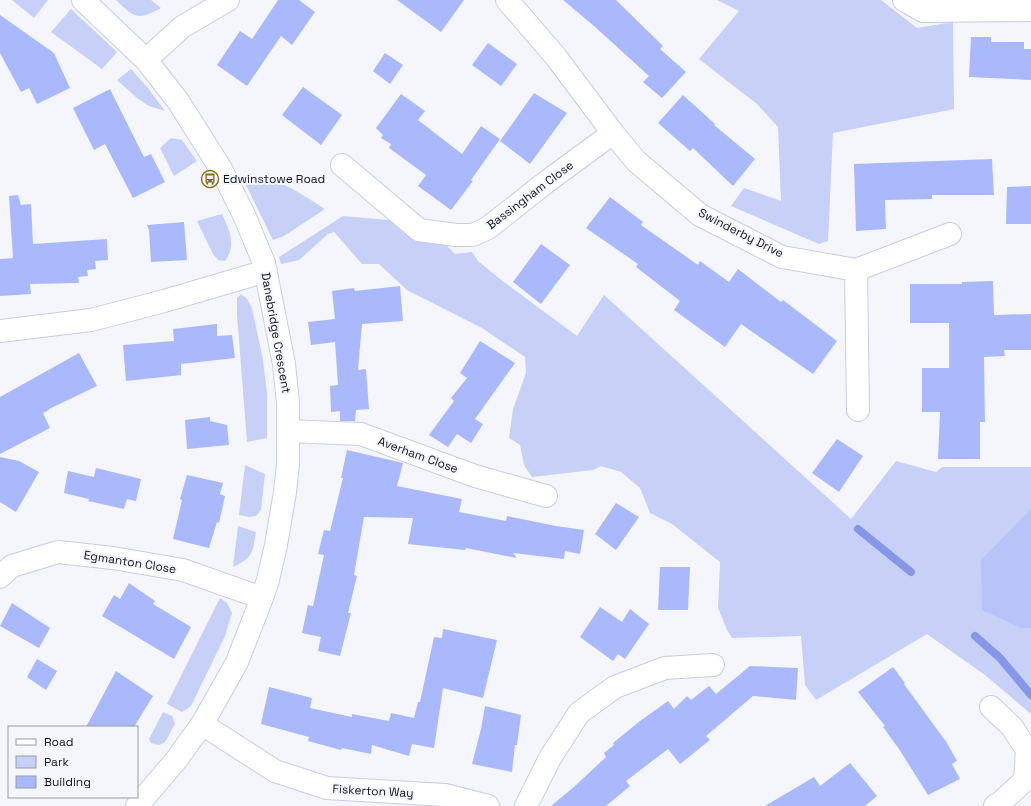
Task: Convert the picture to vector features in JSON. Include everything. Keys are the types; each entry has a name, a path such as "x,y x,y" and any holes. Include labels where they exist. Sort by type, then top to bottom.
{"street":[{"name":"Danebridge Crescent","path":"83,0 146,60 178,102 221,169 244,215 264,263 284,364 288,403 288,464 274,552 262,598 237,662 202,724 177,759 137,806"},
{"path":"146,60 182,27 228,0"},
{"name":"Swinderby Drive","path":"507,0 556,58 636,161 700,215 782,257 856,270"},
{"path":"904,0 923,11 1031,10"},
{"name":"Bassingham Close","path":"342,165 419,230 456,236 473,234 488,228 614,133"},
{"path":"858,410 856,270 950,234"},
{"path":"0,331 91,320 164,301 266,271"},
{"name":"Averham Close","path":"288,431 361,434 475,476 546,496"},
{"name":"Egmanton Close","path":"0,577 12,566 58,552 113,558 183,570 262,598"},
{"path":"526,806 550,758 579,713 615,687 665,668 713,665"},
{"path":"991,707 1012,727 1027,750 1025,780 995,806"},
{"name":"Fiskerton Way","path":"202,724 275,771 327,788 445,795 488,806"}],"green space":[{"path":"12,0 48,0 34,18"},
{"path":"116,0 151,0 161,8 147,15 137,16 128,11"},
{"path":"717,0 881,0 917,28 953,22 954,109 833,133 828,241 819,244 731,206 744,188 781,201 778,127 757,104 699,59 739,11"},
{"path":"71,9 117,52 102,69 51,32"},
{"path":"131,69 165,111 149,106 137,98 117,80"},
{"path":"171,138 182,140 197,161 174,176 160,148"},
{"path":"241,175 265,178 275,181 296,191 325,209 284,236 273,240"},
{"path":"222,214 231,237 231,249 225,261 218,260 213,254 197,221"},
{"path":"343,216 399,221 435,241 446,245 455,254 472,252 478,261 500,279 577,336 604,295 851,519 896,461 936,472 942,467 1031,467 1031,714 985,675 927,634 816,700 805,685 801,636 732,638 718,608 720,562 672,524 650,513 640,488 621,472 601,466 593,470 532,477 524,465 520,445 509,438 513,409 526,373 525,357 482,328 407,290 379,264 362,264 334,232 328,234 299,260 281,264 279,257"},
{"path":"241,294 247,299 252,308 263,360 267,393 267,438 247,442 237,314 237,298"},
{"path":"245,465 265,474 261,510 256,516 249,517 239,515"},
{"path":"238,526 256,532 251,554 245,560 233,567"},
{"path":"220,598 227,603 232,613 225,636 191,706 182,712 167,704"},
{"path":"163,712 172,716 175,724 165,742 159,745 151,743 149,739"}],"shaded area":[{"path":"1031,509 1031,628 1021,628 982,610 981,560"}],"building":[{"path":"278,0 299,0 315,12 292,45 281,36 247,86 217,65 240,31 252,39"},
{"path":"397,0 464,0 441,32"},
{"path":"563,0 616,0 663,46 660,49 686,72 662,98 643,82 649,76"},
{"path":"0,15 54,53 70,88 37,104 29,88 21,92 0,53"},
{"path":"971,37 991,37 991,42 1024,42 1024,49 1031,49 1031,80 969,77"},
{"path":"488,43 517,64 501,86 472,65"},
{"path":"385,53 403,65 390,84 373,71"},
{"path":"303,87 342,115 321,145 282,115"},
{"path":"110,89 144,157 151,154 165,182 133,198 105,144 94,150 73,108"},
{"path":"534,93 567,113 530,164 500,141"},
{"path":"401,94 425,111 418,120 462,154 481,126 500,139 471,180 473,181 451,210 418,186 426,175 389,148 391,144 381,138 383,135 376,128"},
{"path":"683,95 715,124 714,125 755,159 733,186 693,148 690,151 658,123"},
{"path":"992,159 994,195 932,195 932,199 885,200 886,229 856,231 854,164"},
{"path":"1031,186 1031,224 1006,224 1007,187"},
{"path":"18,195 21,205 31,204 33,244 107,239 108,260 95,261 96,269 87,270 88,276 78,277 79,283 30,284 31,294 0,296 0,259 13,258 9,196"},
{"path":"610,197 643,222 641,225 698,265 700,261 729,282 738,269 781,302 783,300 837,341 813,374 741,324 725,347 674,310 680,301 636,267 638,264 586,228"},
{"path":"184,222 187,260 151,262 149,230 147,225"},
{"path":"541,244 570,265 541,304 513,282"},
{"path":"993,281 994,315 1031,314 1031,350 1004,350 1005,356 984,357 985,422 980,422 980,459 938,459 940,412 922,412 922,368 949,368 949,323 910,323 910,284 962,284 962,282"},
{"path":"400,286 403,321 362,324 358,370 366,369 369,409 356,410 355,421 340,421 340,411 331,412 330,386 338,385 335,342 311,345 308,322 335,319 332,291 354,288 355,291"},
{"path":"217,324 217,336 232,335 235,358 181,364 181,375 126,381 123,345 174,341 173,329"},
{"path":"480,341 515,363 475,419 483,424 471,443 457,434 448,447 429,435 454,401 451,398 467,378 460,373"},
{"path":"79,353 97,386 43,413 50,428 0,454 0,397"},
{"path":"210,417 210,421 227,425 229,445 187,449 185,420"},
{"path":"837,439 863,456 839,492 812,473"},
{"path":"347,450 403,463 397,486 462,499 459,512 506,521 507,516 584,530 580,554 565,551 564,559 513,553 517,558 466,548 465,550 408,544 413,518 364,517 354,575 357,576 348,613 351,613 340,656 318,651 321,637 302,633 308,605 313,606 324,555 318,554 324,530 330,531 343,478 341,478"},
{"path":"0,457 19,461 39,472 16,512 0,502"},
{"path":"96,468 141,479 136,501 127,499 124,509 88,501 89,499 64,493 68,471 94,477"},
{"path":"187,475 223,483 220,494 225,496 219,523 217,522 209,548 173,539 182,500 180,499"},
{"path":"616,503 639,517 616,550 595,534"},
{"path":"660,567 690,567 688,610 658,610"},
{"path":"129,583 155,601 153,604 191,627 174,659 102,616 114,595 120,599"},
{"path":"12,603 50,628 39,648 0,626"},
{"path":"600,607 622,622 630,609 649,624 625,659 618,654 613,661 580,637"},
{"path":"443,629 497,640 483,698 443,688 434,748 412,744 409,756 372,745 371,754 342,748 341,750 308,741 309,737 261,724 269,687 312,698 310,708 352,717 352,714 389,721 391,713 414,718 418,702 420,702 434,637 442,638"},
{"path":"37,659 57,671 46,690 27,677"},
{"path":"750,666 798,668 796,700 753,696 706,736 710,740 680,764 668,749 626,781 630,786 606,806 551,806 606,757 604,753 614,745 613,743 668,701 674,709 687,696 691,700 709,686 716,694"},
{"path":"893,667 947,743 957,761 952,764 960,779 928,795 899,749 883,727 885,726 858,692"},
{"path":"116,671 153,696 135,726 87,726"},
{"path":"485,706 521,715 517,745 515,745 512,772 472,764"},
{"path":"850,763 877,796 865,806 765,806 814,777 820,786"}],"waterway":[{"path":"858,529 911,572"},
{"path":"975,636 1000,658 1031,695"}],"place":[{"name":"Edwinstowe Road","path":"210,179"}]}
